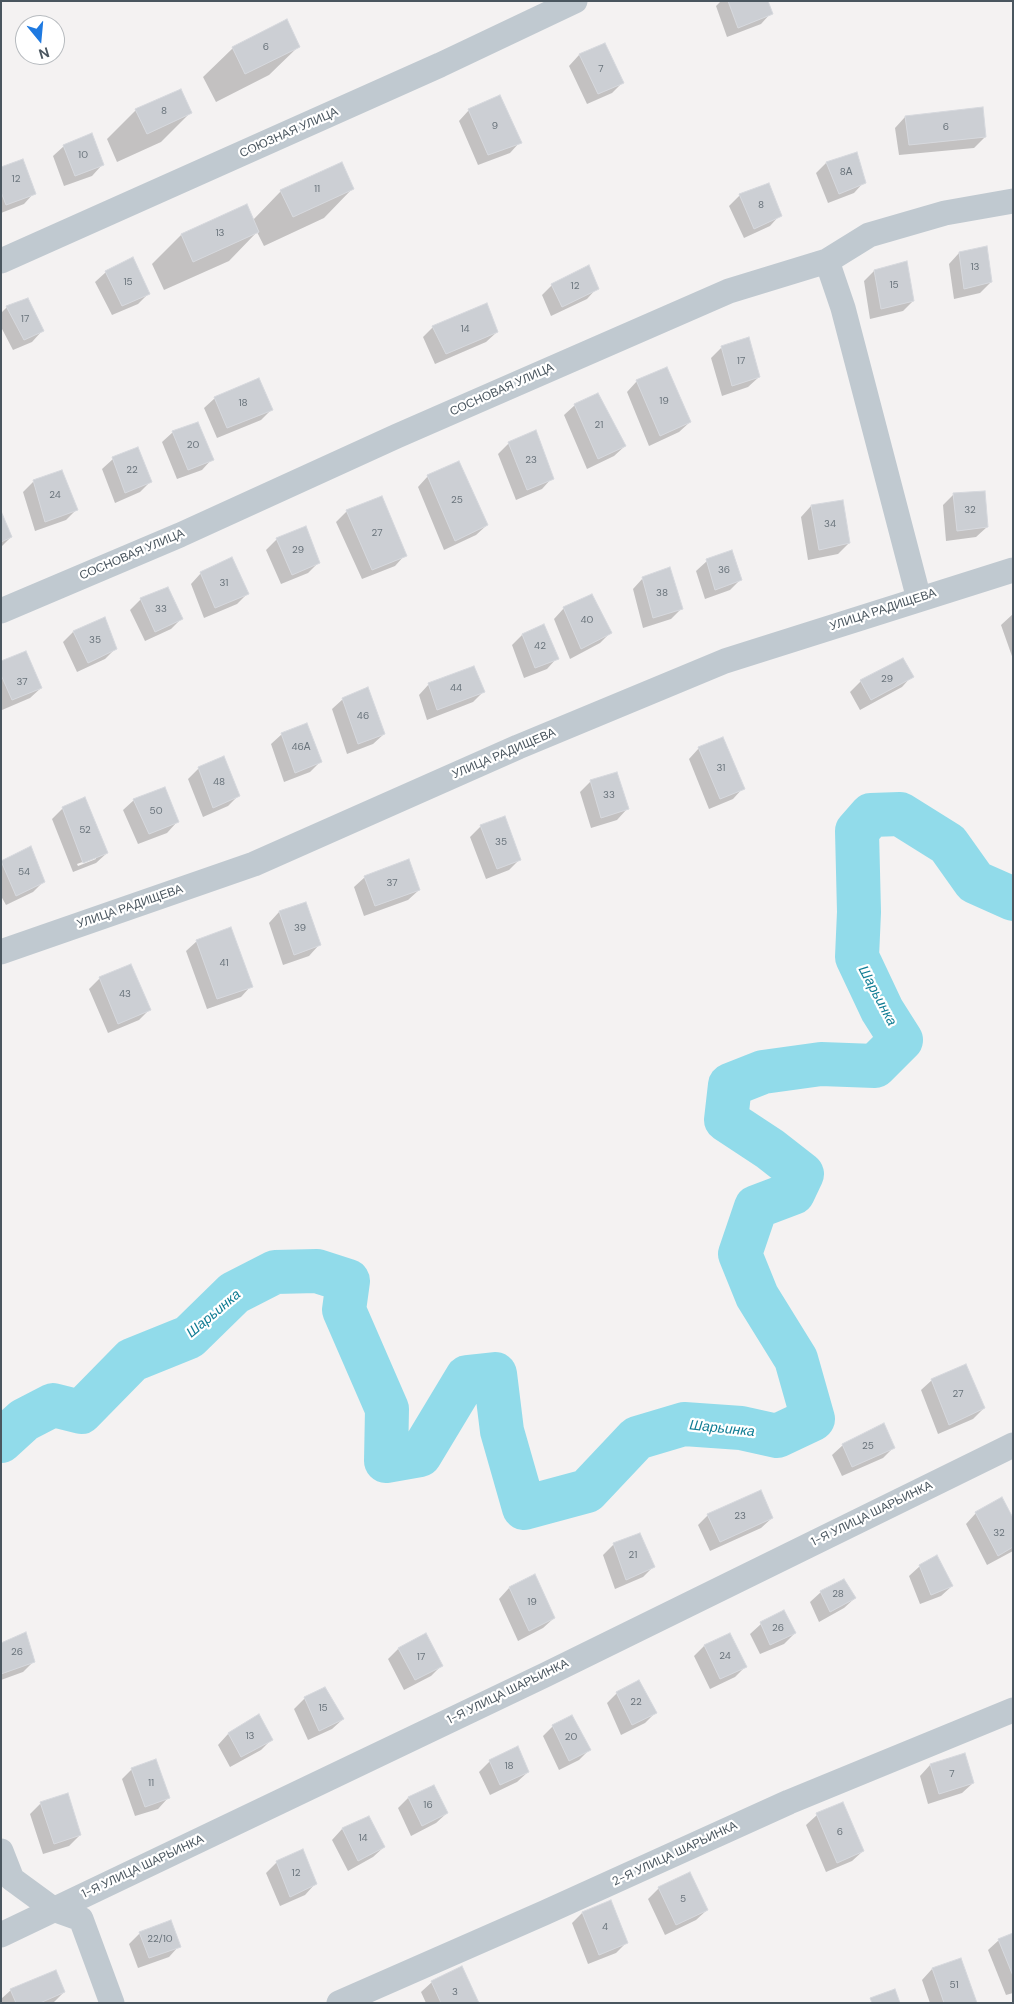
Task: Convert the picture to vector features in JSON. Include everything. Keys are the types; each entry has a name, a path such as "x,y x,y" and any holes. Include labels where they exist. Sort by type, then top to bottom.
{"street":[{"name":"СОЮЗНАЯ УЛИЦА","path":"1,261 423,72 575,1"},
{"name":"СОСНОВАЯ УЛИЦА","path":"1,611 180,536 397,436 729,291 827,261 869,235 946,213 1013,201"},
{"path":"827,261 846,317 919,599"},
{"name":"УЛИЦА РАДИЩЕВА","path":"1,952 254,864 518,747 725,661 1013,570"},
{"name":"1-Я УЛИЦА ШАРЬИНКА","path":"1,1935 545,1675 1013,1445"},
{"name":"2-Я УЛИЦА ШАРЬИНКА","path":"339,2003 789,1802 1013,1710"},
{"path":"1,1851 12,1879 53,1909 81,1919 112,2003"}],"building":[{"path":"728,1 768,1 773,14 738,28"},
{"path":"287,19 300,47 245,74 232,47"},
{"path":"605,43 624,83 598,94 579,54"},
{"path":"181,89 192,113 147,134 135,109"},
{"path":"500,95 522,143 488,155 468,109"},
{"path":"983,107 986,137 909,145 905,116"},
{"path":"92,133 104,165 75,176 63,145"},
{"path":"857,152 866,183 839,194 826,162"},
{"path":"23,159 36,194 6,205 1,192 1,167"},
{"path":"342,162 354,189 293,217 280,190"},
{"path":"769,183 782,216 754,229 739,194"},
{"path":"247,204 259,232 193,262 181,234"},
{"path":"987,246 992,282 964,289 959,252"},
{"path":"133,257 150,294 122,306 105,271"},
{"path":"907,261 914,301 881,309 874,270"},
{"path":"589,265 599,289 562,307 551,284"},
{"path":"28,298 44,331 24,340 6,306"},
{"path":"487,303 498,332 446,354 432,326"},
{"path":"749,337 760,377 732,386 721,346"},
{"path":"667,367 691,422 660,436 636,380"},
{"path":"259,378 273,410 227,428 214,397"},
{"path":"598,393 626,446 598,459 574,404"},
{"path":"198,422 214,460 188,470 172,431"},
{"path":"536,430 554,479 527,490 508,442"},
{"path":"138,447 152,482 125,493 112,457"},
{"path":"459,461 488,525 455,541 427,475"},
{"path":"62,470 78,510 45,522 33,480"},
{"path":"985,491 988,527 957,531 953,493"},
{"path":"382,496 407,556 372,570 346,510"},
{"path":"843,500 850,543 819,550 811,505"},
{"path":"1,511 12,537 1,542"},
{"path":"306,526 320,563 292,575 276,538"},
{"path":"732,550 742,580 715,590 706,559"},
{"path":"232,557 249,594 215,608 200,572"},
{"path":"670,567 683,609 653,618 642,577"},
{"path":"168,587 183,619 155,632 140,598"},
{"path":"592,594 612,633 581,649 563,607"},
{"path":"105,617 117,649 88,663 73,631"},
{"path":"544,624 559,659 535,668 522,634"},
{"path":"26,651 42,688 12,700 1,675 1,661"},
{"path":"903,658 914,677 871,700 860,680"},
{"path":"474,666 485,692 437,710 428,683"},
{"path":"368,687 385,734 358,744 342,698"},
{"path":"307,723 322,762 295,773 281,733"},
{"path":"723,737 745,789 720,799 698,747"},
{"path":"224,756 240,796 213,808 198,767"},
{"path":"617,772 629,809 601,818 590,780"},
{"path":"165,787 179,822 149,834 133,799"},
{"path":"85,797 108,853 83,863 62,807"},
{"path":"505,816 521,860 497,869 480,825"},
{"path":"31,846 45,882 16,896 1,861"},
{"path":"409,859 420,890 375,906 364,876"},
{"path":"306,902 321,945 294,955 279,911"},
{"path":"231,927 253,987 217,999 196,940"},
{"path":"131,964 151,1010 118,1024 99,977"},
{"path":"966,1364 985,1408 949,1425 931,1379"},
{"path":"884,1423 895,1448 852,1467 842,1444"},
{"path":"761,1490 773,1518 720,1542 707,1514"},
{"path":"1002,1497 1013,1518 1013,1547 998,1556 975,1512"},
{"path":"640,1533 655,1567 626,1580 613,1543"},
{"path":"937,1555 953,1586 931,1595 919,1565"},
{"path":"535,1574 555,1618 529,1631 509,1587"},
{"path":"844,1579 856,1598 830,1612 820,1591"},
{"path":"784,1610 796,1633 770,1645 760,1622"},
{"path":"26,1632 35,1662 1,1674 1,1643"},
{"path":"426,1633 443,1666 415,1680 398,1648"},
{"path":"730,1633 747,1667 720,1679 704,1645"},
{"path":"639,1680 657,1713 632,1725 616,1692"},
{"path":"325,1687 344,1719 319,1731 304,1697"},
{"path":"259,1714 273,1740 241,1757 228,1733"},
{"path":"572,1715 591,1750 569,1761 552,1725"},
{"path":"518,1746 529,1772 500,1785 489,1760"},
{"path":"965,1753 974,1783 939,1794 930,1764"},
{"path":"156,1759 170,1798 145,1807 131,1768"},
{"path":"434,1785 448,1813 422,1826 408,1797"},
{"path":"68,1793 81,1835 54,1844 40,1802"},
{"path":"843,1802 864,1851 837,1863 816,1813"},
{"path":"369,1816 385,1847 358,1861 342,1828"},
{"path":"303,1849 317,1884 290,1897 276,1861"},
{"path":"690,1872 708,1910 676,1925 658,1887"},
{"path":"611,1900 628,1943 599,1955 582,1912"},
{"path":"171,1920 181,1947 149,1958 139,1932"},
{"path":"1013,1933 1013,1976 998,1939"},
{"path":"961,1958 977,2003 944,2003 932,1968"},
{"path":"462,1966 479,2003 441,2003 431,1981"},
{"path":"56,1970 65,1992 40,2003 16,2003 10,1989"},
{"path":"895,1989 900,2003 872,2003 870,1998"}],"waterway":[{"name":"Шарьинка","path":"1,1441 24,1420 53,1405 81,1412 132,1360 189,1337 234,1293 275,1272 317,1271 348,1281 344,1310 387,1409 386,1461 420,1455 467,1377 495,1374 502,1431 524,1508 587,1491 637,1438 684,1424 741,1428 777,1436 813,1419 796,1359 757,1296 740,1254 756,1207 793,1193 802,1174 770,1149 726,1120 730,1085 763,1072 821,1064 875,1066 901,1040 882,1010 857,957 859,912 857,831 871,815 900,814 948,844 975,882 1013,899"}]}
